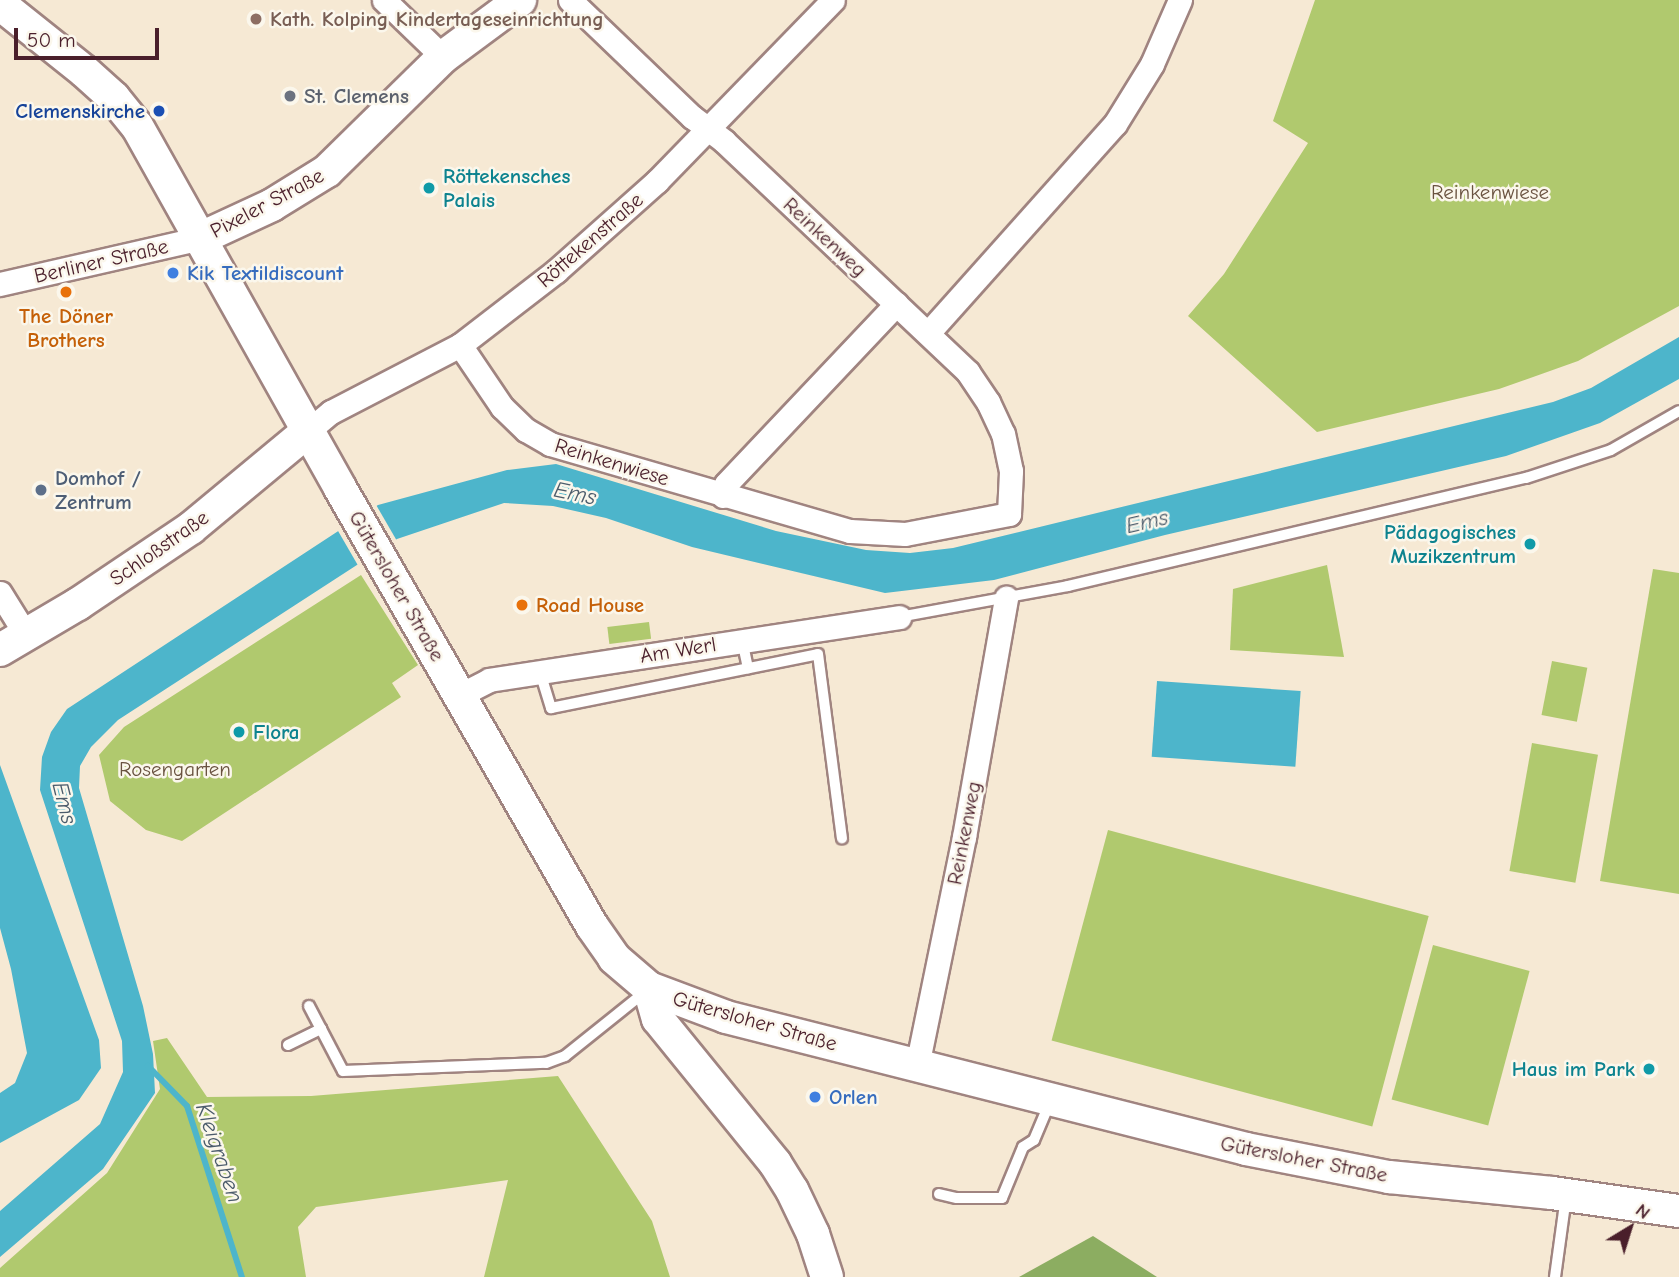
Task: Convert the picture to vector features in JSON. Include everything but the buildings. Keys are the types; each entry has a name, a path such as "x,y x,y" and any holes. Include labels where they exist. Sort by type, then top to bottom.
{"main road":[{"name":"Pixeler Straße","path":"201,237 272,205 327,171 443,58 520,0"},
{"name":"Gütersloher Straße","path":"0,4 84,71 126,112 201,237 348,503 592,926 614,958 649,988 726,1017 1245,1149 1389,1177 1566,1195 1679,1211"},
{"name":"Schloßstraße","path":"13,643 191,528 308,430"},
{"path":"649,988 658,1019 751,1131 792,1190 813,1234 827,1277"}],"street":[{"path":"384,0 443,58"},
{"name":"Reinkenweg","path":"570,0 692,117 968,372 988,402 1003,434 1011,471 1009,514"},
{"name":"Röttekenstraße","path":"308,430 331,412 460,345 588,245 709,130 832,0"},
{"path":"928,333 1115,124 1152,64 1180,0"},
{"name":"Berliner Straße","path":"0,284 201,237"},
{"path":"723,496 726,484 896,303"},
{"name":"Reinkenwiese","path":"460,345 502,407 538,437 551,444 850,531 905,534 1009,514"},
{"path":"0,593 13,643"},
{"name":"Reinkenweg","path":"917,1066 964,837 1006,598"},
{"name":"Am Werl","path":"460,695 489,680 899,617"}],"lane":[{"path":"899,617 1006,598 1526,478 1611,450 1679,411"},
{"path":"742,640 748,668"},
{"path":"540,672 551,708 818,654 842,838"},
{"path":"309,1006 343,1071 545,1063 565,1056 649,988"},
{"path":"288,1045 321,1028"},
{"path":"939,1194 957,1198 1002,1198 1023,1147 1034,1140 1051,1100"},
{"path":"1555,1277 1566,1195"}],"green space":[{"name":"Reinkenwiese","path":"1315,0 1679,0 1679,306 1578,361 1499,389 1317,432 1188,316 1224,274 1308,143 1273,121"},
{"path":"1327,565 1344,657 1230,650 1233,589"},
{"path":"1653,569 1679,573 1679,894 1600,881"},
{"name":"Rosengarten","path":"361,575 418,665 392,683 401,697 182,841 146,830 110,801 99,755 124,727"},
{"path":"649,622 651,639 609,644 607,627"},
{"path":"1552,661 1587,668 1577,722 1542,715"},
{"path":"1532,743 1598,755 1575,883 1509,871"},
{"path":"1108,830 1429,916 1372,1126 1052,1041"},
{"path":"1433,945 1530,971 1488,1125 1392,1100"},
{"path":"167,1038 207,1097 311,1096 558,1076 652,1221 670,1277 484,1277 508,1180 316,1207 298,1227 306,1277 0,1277 0,1268 107,1173 160,1089 153,1041"},
{"path":"1093,1236 1157,1277 1019,1277"}],"water":[{"name":"Ems","path":"1679,337 1679,379 1600,423 1506,456 1165,535 994,580 885,593 692,547 606,518 553,506 504,503 397,539 118,720 91,747 80,766 79,788 143,1006 153,1054 155,1093 103,1169 0,1257 0,1211 100,1124 123,1072 122,1041 40,790 42,757 51,732 67,709 378,505 507,470 556,464 776,531 866,550 910,553 953,548 1553,402 1591,388"},
{"path":"1157,681 1301,691 1295,767 1152,757"},
{"path":"0,765 99,1040 101,1068 79,1100 0,1143 0,1093 15,1083 27,1053 0,928"}],"pier":[{"path":"375,503 398,543 358,566 335,526"}],"waterway":[{"name":"Kleigraben","path":"148,1066 187,1106 242,1277"}],"place":[{"name":"Kath. Kolping Kindertageseinrichtung","path":"256,19"},
{"name":"St. Clemens","path":"290,96"},
{"name":"Clemenskirche","path":"159,111"},
{"name":"Röttekensches Palais","path":"429,188"},
{"name":"Kik Textildiscount","path":"173,273"},
{"name":"The Döner Brothers","path":"66,292"},
{"name":"Domhof / Zentrum","path":"41,490"},
{"name":"Pädagogisches Muzikzentrum","path":"1530,544"},
{"name":"Road House","path":"522,605"},
{"name":"Flora","path":"239,732"},
{"name":"Haus im Park","path":"1649,1069"},
{"name":"Orlen","path":"815,1097"}]}
